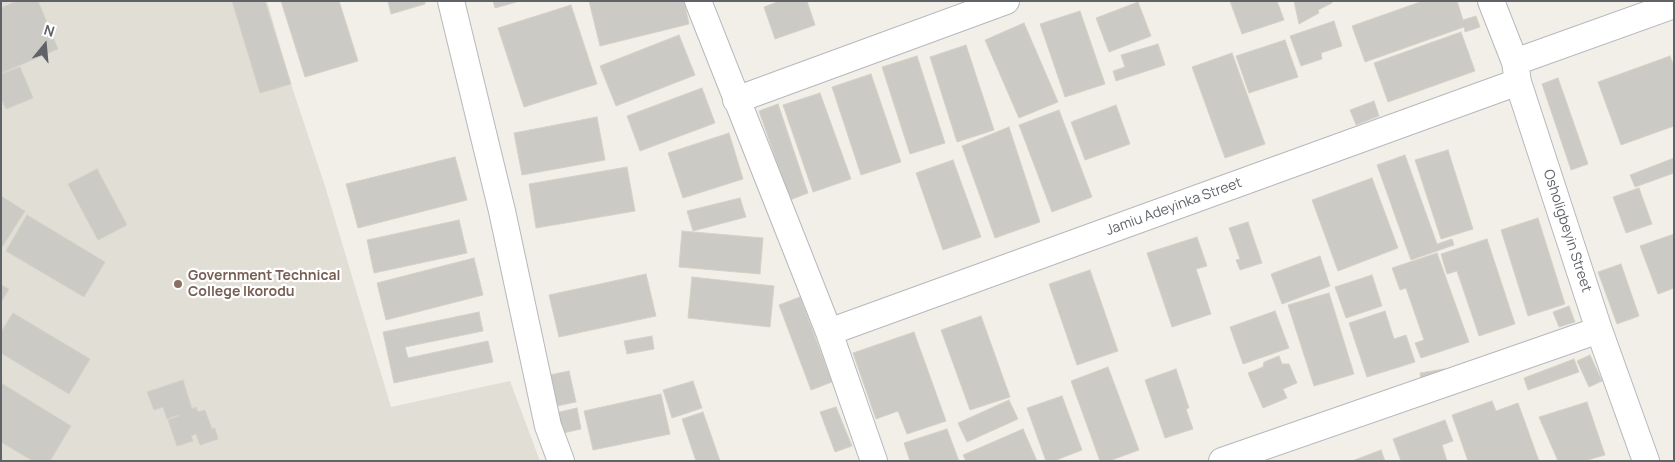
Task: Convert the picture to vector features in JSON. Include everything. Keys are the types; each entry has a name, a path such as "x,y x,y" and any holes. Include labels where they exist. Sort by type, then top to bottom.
{"street":[{"path":"451,1 502,211 548,426 561,461"},
{"path":"698,1 829,332 874,461"},
{"path":"736,100 1006,1"},
{"name":"Osholigbeyin Street","path":"1492,1 1517,72 1599,330 1646,461"},
{"name":"Jamiu Adeyinka Street","path":"829,332 1517,72 1674,5"},
{"path":"1222,461 1599,330"}],"shaded area":[{"name":"Government Technical College Ikorodu","path":"1,1 267,1 391,407 510,381 540,461 1,461"}],"building":[{"path":"17,1 38,1 58,49 1,73 1,8"},
{"path":"232,1 265,1 291,84 260,93"},
{"path":"281,1 339,1 358,61 305,77"},
{"path":"388,1 425,1 425,4 391,14"},
{"path":"493,1 520,1 495,8"},
{"path":"589,1 684,1 689,24 600,46"},
{"path":"780,1 807,1 815,25 775,39 764,7"},
{"path":"1230,1 1277,1 1284,20 1242,34"},
{"path":"1294,1 1332,1 1332,3 1318,10 1319,13 1299,24"},
{"path":"1423,1 1457,1 1463,20 1476,16 1480,27 1465,32 1464,27 1365,62 1352,26"},
{"path":"1138,2 1151,36 1109,52 1096,18"},
{"path":"571,5 597,84 524,107 498,28"},
{"path":"1080,11 1105,84 1065,97 1040,24"},
{"path":"1334,21 1342,46 1321,53 1322,59 1301,66 1290,36"},
{"path":"1024,23 1058,102 1019,118 985,40"},
{"path":"1461,32 1475,71 1388,102 1374,63"},
{"path":"679,35 695,75 616,106 600,66"},
{"path":"1285,40 1298,77 1249,93 1236,56"},
{"path":"1158,44 1165,65 1116,81 1113,71 1125,67 1121,55"},
{"path":"966,45 994,130 957,142 930,57"},
{"path":"1232,53 1265,144 1225,158 1192,67"},
{"path":"917,56 945,143 910,154 882,67"},
{"path":"1670,56 1674,66 1674,126 1621,145 1598,82"},
{"path":"20,67 33,98 6,109 1,98 1,74"},
{"path":"871,74 901,162 861,175 832,87"},
{"path":"1558,78 1588,164 1571,170 1542,84"},
{"path":"702,88 715,123 640,151 627,116"},
{"path":"820,93 851,179 813,192 783,105"},
{"path":"1374,101 1379,116 1356,125 1350,110"},
{"path":"778,104 808,193 790,200 759,111"},
{"path":"1116,105 1130,144 1085,160 1071,122"},
{"path":"1059,110 1092,197 1052,212 1019,125"},
{"path":"597,117 605,160 522,175 514,133"},
{"path":"1009,127 1040,222 995,238 962,146"},
{"path":"729,133 743,179 683,198 668,153"},
{"path":"1448,150 1473,229 1441,239 1415,160"},
{"path":"1405,155 1437,244 1452,239 1454,245 1411,260 1377,165"},
{"path":"455,157 467,200 358,228 346,184"},
{"path":"1674,158 1674,173 1635,187 1630,175"},
{"path":"953,160 981,237 943,250 916,173"},
{"path":"627,167 635,211 536,228 529,184"},
{"path":"97,169 127,225 98,240 68,184"},
{"path":"1372,178 1398,248 1338,271 1312,200"},
{"path":"1639,188 1652,224 1626,233 1613,197"},
{"path":"1,196 25,211 2,247 1,246"},
{"path":"740,198 746,217 693,231 687,211"},
{"path":"27,215 105,262 84,297 6,251"},
{"path":"1538,218 1565,304 1528,316 1501,230"},
{"path":"459,220 467,253 374,273 367,240"},
{"path":"1248,222 1262,263 1240,270 1236,260 1240,259 1229,228"},
{"path":"682,231 763,238 760,274 679,267"},
{"path":"1674,234 1674,288 1658,294 1640,246"},
{"path":"1197,237 1207,266 1196,269 1211,314 1172,327 1147,253"},
{"path":"1487,239 1515,324 1479,336 1457,271 1447,274 1441,254"},
{"path":"1437,253 1469,342 1421,358 1415,343 1424,340 1406,288 1400,290 1392,268"},
{"path":"1320,256 1330,286 1282,304 1271,274"},
{"path":"474,258 483,295 386,320 377,283"},
{"path":"1621,264 1639,316 1617,324 1598,272"},
{"path":"1090,270 1118,351 1077,365 1049,284"},
{"path":"646,274 656,316 559,337 549,295"},
{"path":"1372,275 1382,306 1346,318 1335,287"},
{"path":"692,277 774,286 770,327 688,318"},
{"path":"1,285 9,289 1,302"},
{"path":"1329,293 1354,374 1314,386 1288,305"},
{"path":"800,297 832,382 811,390 779,305"},
{"path":"1569,306 1575,322 1559,327 1553,312"},
{"path":"1275,311 1289,348 1243,364 1230,327"},
{"path":"1385,311 1394,339 1406,335 1415,362 1367,377 1349,323"},
{"path":"479,312 483,331 405,347 408,358 488,341 493,362 394,383 383,332"},
{"path":"13,313 90,359 69,394 1,353 1,332"},
{"path":"981,316 1010,397 970,410 941,330"},
{"path":"914,332 946,421 907,434 898,411 876,419 853,353"},
{"path":"652,336 654,349 627,354 624,341"},
{"path":"1590,355 1602,381 1589,387 1577,361"},
{"path":"1279,356 1282,364 1289,364 1297,383 1283,389 1287,398 1263,408 1248,373 1263,367 1264,362"},
{"path":"1574,359 1579,372 1528,390 1524,378"},
{"path":"1108,367 1139,450 1109,461 1100,461 1071,381"},
{"path":"1176,369 1189,408 1186,409 1193,429 1165,438 1145,380"},
{"path":"1444,369 1445,376 1421,380 1420,373"},
{"path":"569,371 576,402 552,407 545,376"},
{"path":"183,380 192,409 196,407 198,412 205,410 212,429 215,428 218,439 200,445 196,434 191,436 193,441 177,446 168,420 179,416 167,419 163,407 154,410 147,392"},
{"path":"693,381 702,408 672,418 663,390"},
{"path":"1,383 71,426 50,461 33,461 1,442"},
{"path":"661,394 670,434 593,450 584,411"},
{"path":"1062,396 1082,450 1054,461 1046,461 1027,408"},
{"path":"1009,400 1018,419 967,442 958,423"},
{"path":"1492,401 1496,411 1518,403 1539,461 1468,461 1452,415"},
{"path":"1587,402 1605,455 1584,461 1558,461 1539,417"},
{"path":"836,407 852,446 835,452 820,412"},
{"path":"577,408 581,429 559,434 555,413"},
{"path":"703,412 720,461 696,461 682,419"},
{"path":"1445,420 1453,441 1442,445 1447,461 1401,461 1393,439"},
{"path":"947,429 959,461 910,461 904,443"},
{"path":"1023,429 1037,461 966,461 963,455"},
{"path":"1381,450 1385,461 1352,461"}],"place":[{"name":"Government Technical College Ikorodu","path":"178,284"}]}
